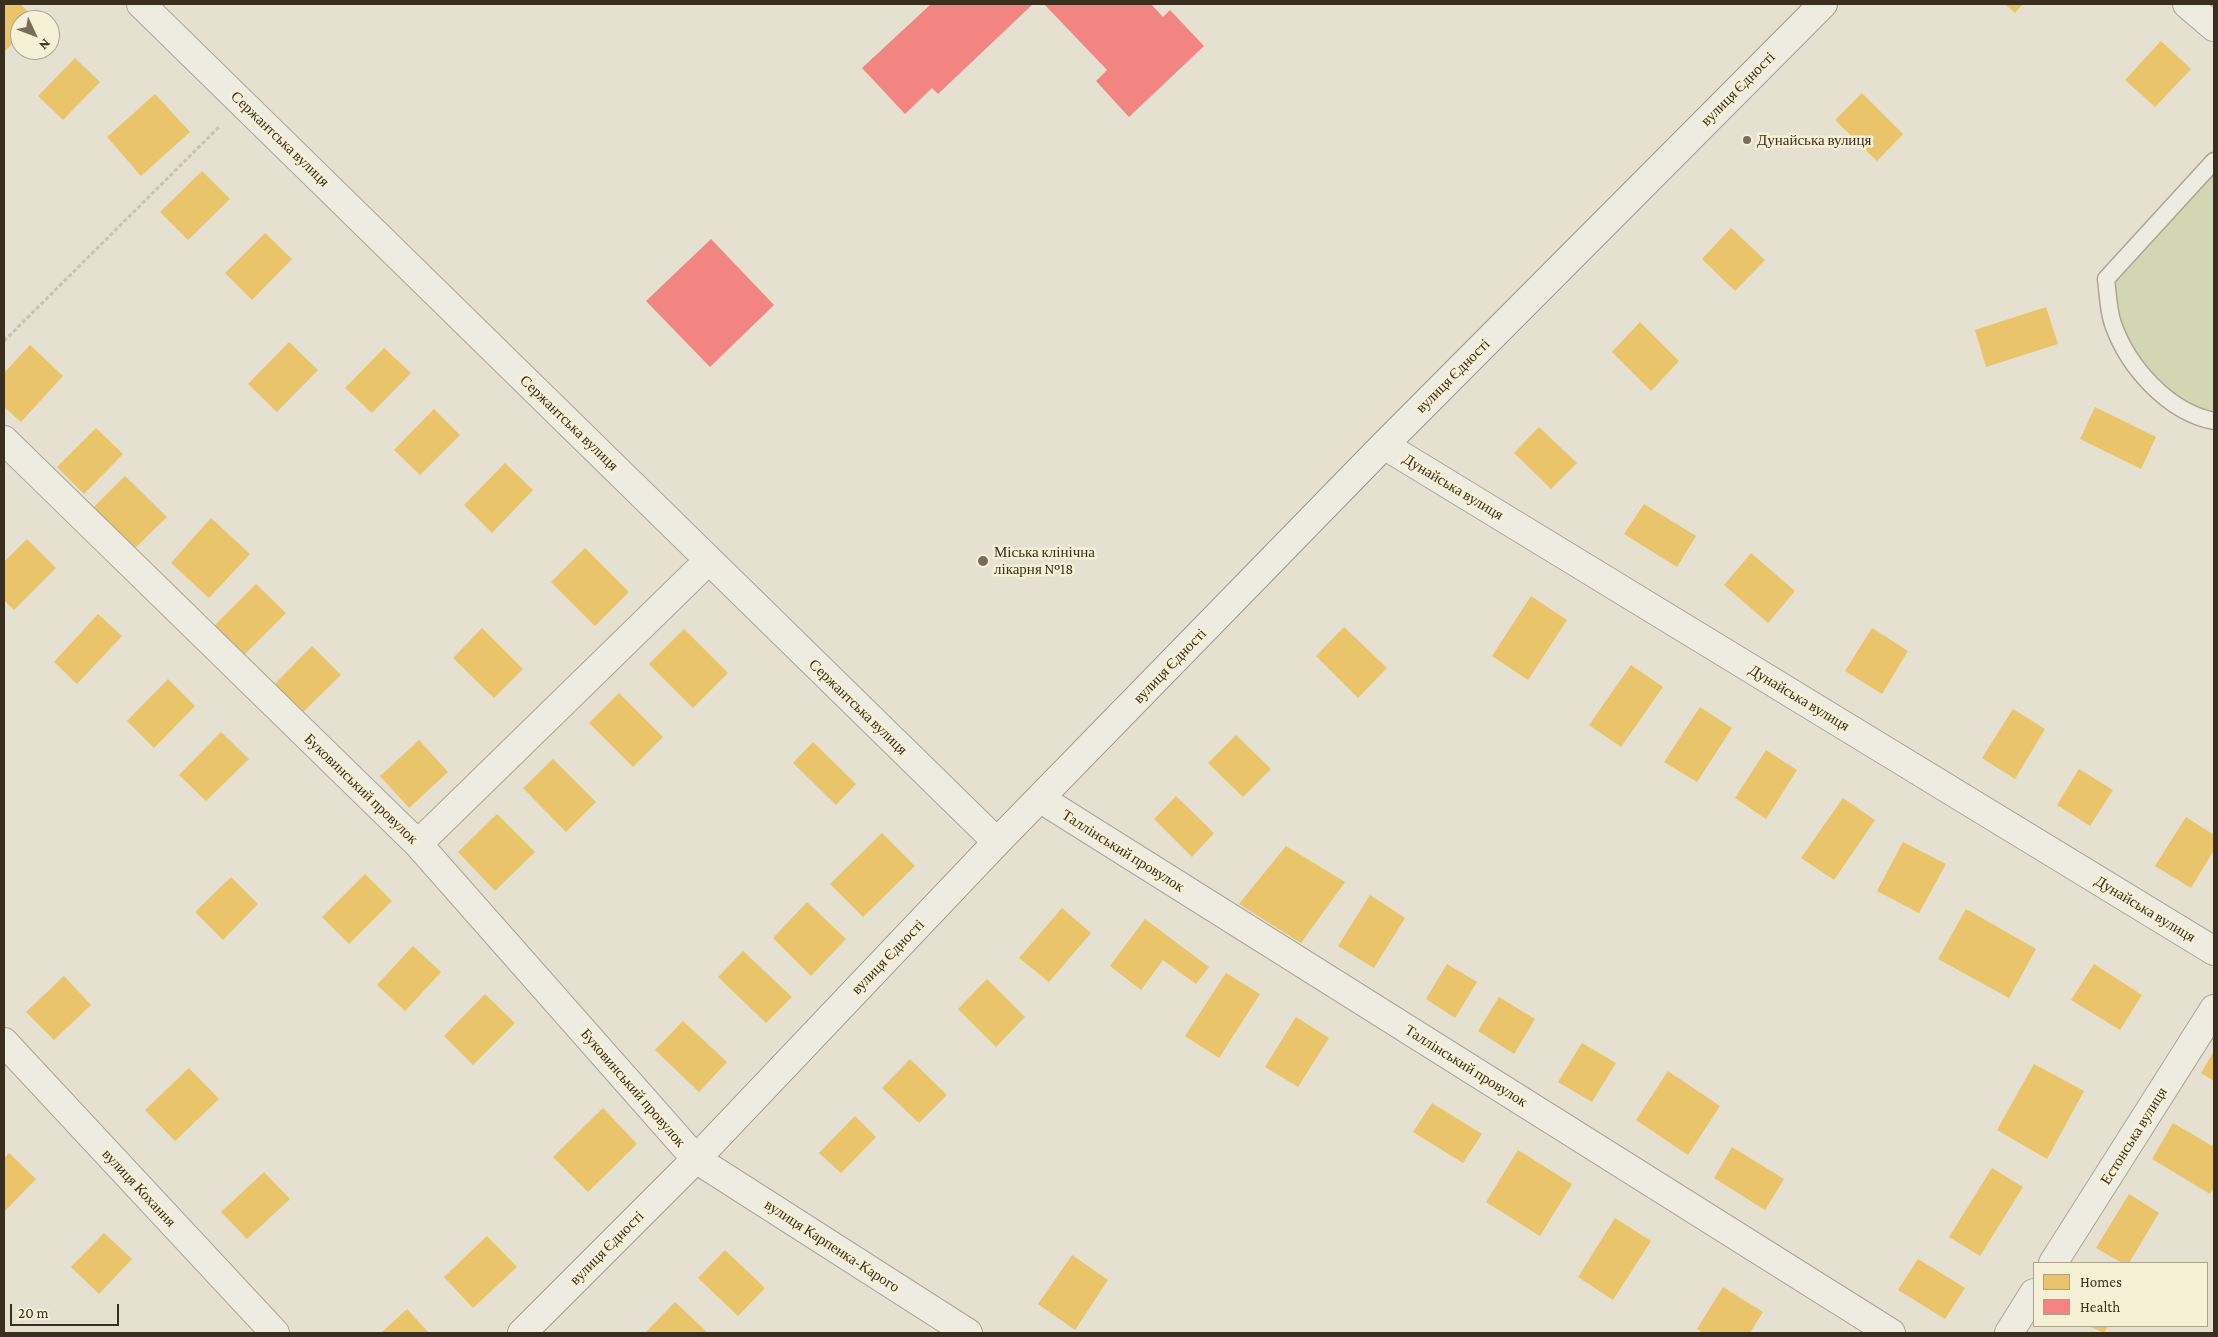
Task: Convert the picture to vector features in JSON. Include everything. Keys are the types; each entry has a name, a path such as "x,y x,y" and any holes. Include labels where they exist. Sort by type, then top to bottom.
{"street":[{"name":"Сержантська вулиця","path":"141,4 997,842"},
{"path":"2187,4 2214,27"},
{"name":"вулиця Єдності","path":"522,1333 696,1159 997,842 1811,8"},
{"name":"Буковинський провулок","path":"4,440 418,844 696,1159"},
{"name":"Дунайська вулиця","path":"1384,445 2214,951"},
{"path":"418,844 709,560"},
{"name":"Таллінський провулок","path":"1041,799 1891,1333"},
{"name":"Естонська вулиця","path":"2054,1262 2214,1009"},
{"name":"вулиця Кохання","path":"4,1042 275,1333"},
{"name":"вулиця Карпенка-Карого","path":"696,1159 968,1333"},
{"path":"2009,1333 2033,1295"}],"lane":[{"path":"2214,161 2106,279 2112,324 2132,365 2164,398 2204,419 2214,421"}],"path":[{"path":"4,342 243,102"}],"green space":[{"path":"2214,161 2214,421 2204,419 2133,365 2106,279"}],"building: Homes":[{"path":"4,4 20,4 26,10 10,10 10,46 4,52"},
{"path":"2005,4 2023,4 2015,13"},
{"path":"2161,41 2191,69 2155,107 2125,80"},
{"path":"75,58 100,82 63,120 38,96"},
{"path":"1862,93 1903,134 1877,161 1835,120"},
{"path":"155,94 190,132 141,176 107,137"},
{"path":"202,171 230,199 188,240 160,212"},
{"path":"1731,228 1765,260 1735,291 1702,259"},
{"path":"265,233 292,259 252,300 225,273"},
{"path":"2046,307 2058,344 1986,367 1975,330"},
{"path":"1640,322 1679,361 1651,391 1612,352"},
{"path":"289,342 318,370 277,412 248,384"},
{"path":"30,345 63,376 21,422 4,407 4,373"},
{"path":"384,348 411,373 372,413 345,388"},
{"path":"2095,407 2156,437 2141,469 2080,439"},
{"path":"434,409 460,435 420,475 394,450"},
{"path":"1539,427 1577,463 1551,489 1514,453"},
{"path":"96,428 123,454 84,494 57,467"},
{"path":"505,463 533,490 492,533 464,505"},
{"path":"125,476 167,517 135,548 94,507"},
{"path":"1644,504 1696,536 1677,567 1624,534"},
{"path":"211,518 250,554 209,598 171,563"},
{"path":"27,539 56,568 14,610 4,600 4,562"},
{"path":"585,548 629,592 595,626 551,582"},
{"path":"1751,553 1795,591 1768,623 1724,585"},
{"path":"256,584 286,613 243,656 214,626"},
{"path":"1531,596 1567,620 1528,680 1492,656"},
{"path":"98,614 122,636 77,684 54,662"},
{"path":"1344,627 1387,668 1358,698 1316,656"},
{"path":"482,628 523,669 494,698 453,658"},
{"path":"1872,628 1908,651 1882,694 1845,671"},
{"path":"684,629 728,673 693,708 649,664"},
{"path":"312,646 341,675 302,713 274,685"},
{"path":"1631,665 1663,687 1621,747 1589,725"},
{"path":"168,679 195,706 154,748 127,721"},
{"path":"619,693 663,737 633,767 589,723"},
{"path":"1700,707 1732,728 1697,782 1664,762"},
{"path":"2013,709 2045,729 2015,779 1982,758"},
{"path":"221,732 249,759 206,801 179,775"},
{"path":"1236,735 1271,769 1243,797 1208,763"},
{"path":"419,740 448,772 409,808 380,776"},
{"path":"813,742 856,784 836,805 793,763"},
{"path":"1766,750 1797,770 1766,819 1735,798"},
{"path":"553,759 596,802 566,832 523,788"},
{"path":"2079,769 2113,790 2090,826 2057,805"},
{"path":"1176,796 1214,833 1192,857 1154,819"},
{"path":"1843,798 1875,820 1834,880 1801,858"},
{"path":"497,814 535,852 495,891 458,852"},
{"path":"2186,817 2214,835 2214,850 2191,888 2155,866"},
{"path":"882,833 915,866 863,917 830,884"},
{"path":"1903,842 1946,864 1919,913 1877,891"},
{"path":"1286,846 1345,882 1301,943 1239,904"},
{"path":"365,874 392,901 349,944 322,917"},
{"path":"231,877 258,904 223,940 195,912"},
{"path":"1370,895 1405,918 1374,968 1338,946"},
{"path":"807,902 846,939 811,976 773,938"},
{"path":"1062,908 1091,933 1049,982 1019,958"},
{"path":"1966,909 2036,949 2009,998 1938,959"},
{"path":"1145,919 1209,967 1196,984 1163,960 1141,990 1110,966"},
{"path":"413,946 441,972 405,1011 377,985"},
{"path":"743,951 792,997 766,1023 718,977"},
{"path":"1447,964 1477,982 1455,1018 1426,999"},
{"path":"2094,964 2142,995 2120,1030 2071,1000"},
{"path":"1226,973 1260,994 1219,1058 1185,1036"},
{"path":"64,976 91,1005 54,1040 26,1012"},
{"path":"987,979 1025,1017 996,1047 958,1009"},
{"path":"485,994 515,1023 473,1065 444,1036"},
{"path":"1499,997 1535,1019 1514,1054 1478,1031"},
{"path":"1296,1017 1329,1038 1298,1087 1265,1067"},
{"path":"683,1021 727,1062 699,1092 655,1050"},
{"path":"1582,1043 1616,1063 1592,1102 1558,1082"},
{"path":"2214,1051 2214,1081 2201,1073"},
{"path":"910,1059 947,1095 919,1123 882,1088"},
{"path":"2034,1064 2084,1091 2047,1159 1997,1130"},
{"path":"189,1068 219,1099 175,1141 145,1110"},
{"path":"1668,1071 1720,1106 1688,1155 1636,1120"},
{"path":"1432,1103 1482,1134 1463,1163 1413,1132"},
{"path":"603,1108 637,1144 588,1192 553,1157"},
{"path":"855,1116 876,1137 841,1173 819,1153"},
{"path":"2173,1123 2214,1147 2214,1187 2210,1194 2152,1159"},
{"path":"1732,1147 1784,1179 1765,1210 1714,1178"},
{"path":"1518,1150 1572,1184 1540,1236 1486,1202"},
{"path":"9,1153 36,1179 4,1212 4,1159"},
{"path":"1992,1168 2023,1187 1980,1256 1949,1237"},
{"path":"264,1172 290,1199 247,1239 221,1212"},
{"path":"2129,1194 2159,1213 2130,1262 2120,1262 2096,1248"},
{"path":"1615,1218 1651,1241 1613,1300 1578,1277"},
{"path":"104,1233 132,1259 99,1294 71,1267"},
{"path":"487,1236 517,1267 473,1308 444,1277"},
{"path":"725,1250 765,1288 738,1316 698,1278"},
{"path":"1072,1255 1108,1280 1075,1330 1038,1304"},
{"path":"1918,1259 1965,1288 1945,1319 1898,1290"},
{"path":"1723,1287 1763,1312 1750,1333 1703,1333 1697,1329"},
{"path":"675,1302 708,1333 647,1333"},
{"path":"407,1309 429,1333 381,1333"},
{"path":"2091,1327 2107,1327 2104,1333"}],"building: Health":[{"path":"931,4 1033,4 938,94 932,88 905,114 862,68"},
{"path":"1044,4 1151,4 1163,17 1170,10 1204,46 1129,117 1096,81 1107,70"},
{"path":"711,239 774,305 710,367 646,301"}],"place":[{"name":"Дунайська вулиця","path":"1747,140"},
{"name":"Міська клінічна лікарня №18","path":"983,561"}]}
